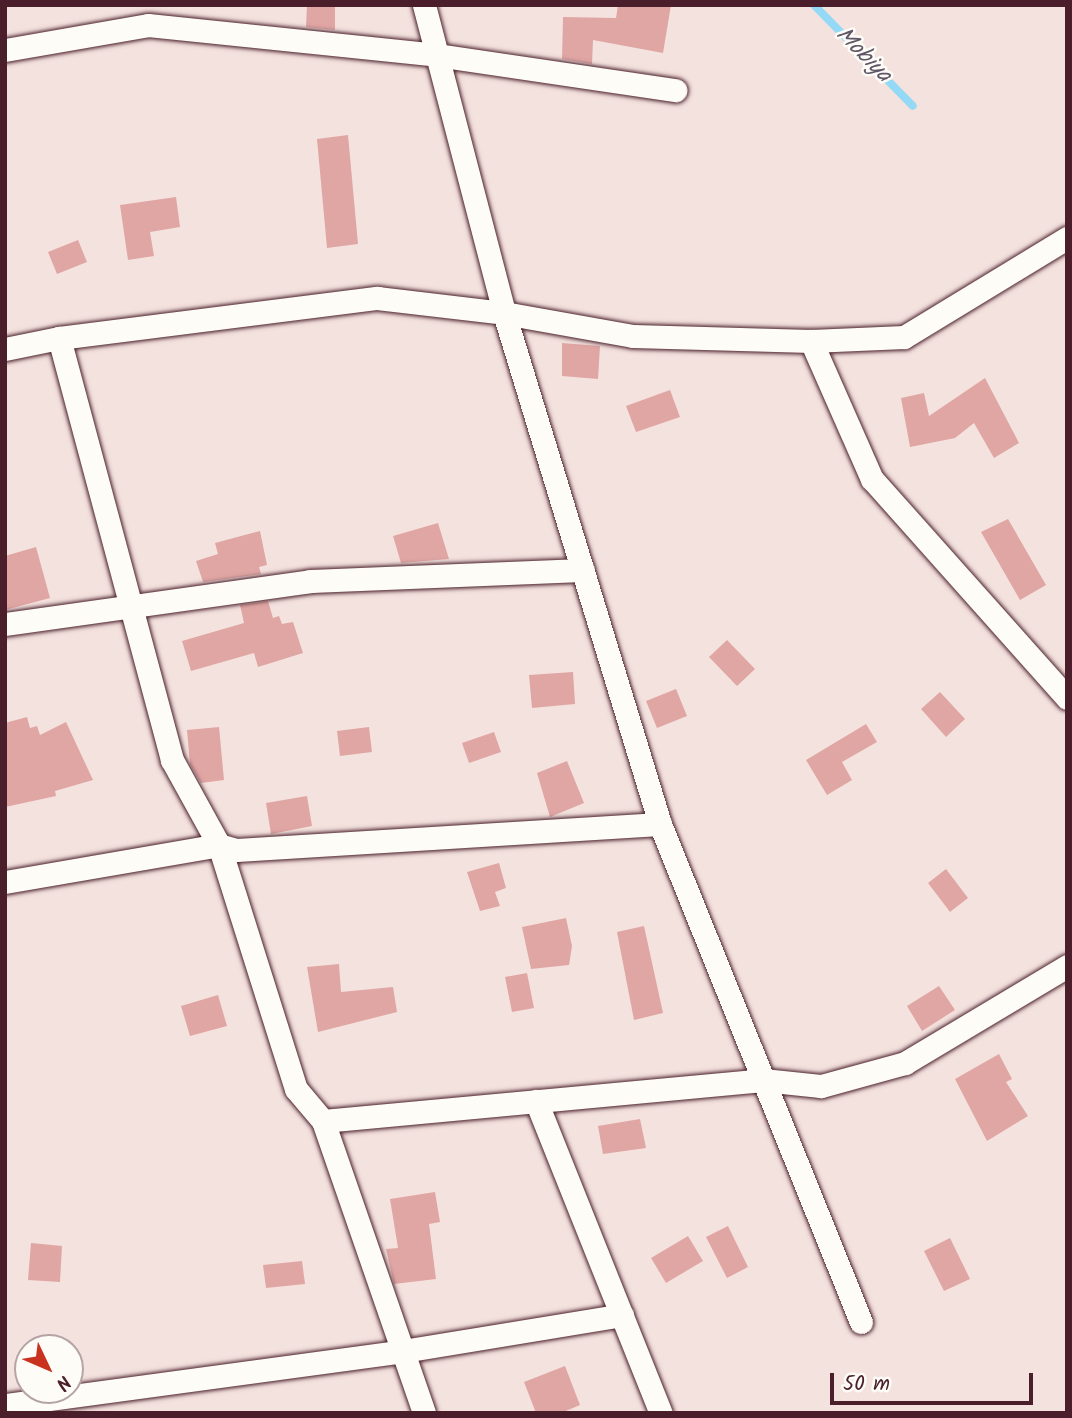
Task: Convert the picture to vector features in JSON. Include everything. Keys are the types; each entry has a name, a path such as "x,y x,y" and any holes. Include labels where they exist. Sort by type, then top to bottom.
{"street":[{"path":"424,5 504,313 660,824 861,1322"},
{"path":"5,50 148,25 437,55 675,90"},
{"path":"5,349 59,338 377,298 504,313 633,336 811,341 904,337 1067,238"},
{"path":"59,338 172,760 219,845 296,1089 323,1121 424,1413"},
{"path":"811,341 872,479 1067,698"},
{"path":"5,624 310,581 583,570"},
{"path":"5,882 219,845 236,850 660,824"},
{"path":"323,1121 763,1080 821,1086 905,1063 1067,966"},
{"path":"536,1101 661,1413"},
{"path":"5,1405 403,1352 622,1315"}],"building":[{"path":"307,5 335,5 335,30 306,27"},
{"path":"618,5 671,5 663,53 593,40 592,64 562,59 563,17 616,18"},
{"path":"348,135 358,244 327,248 317,139"},
{"path":"176,197 180,227 150,232 154,256 128,260 120,205"},
{"path":"78,240 87,262 57,274 48,252"},
{"path":"562,343 600,346 598,379 562,376"},
{"path":"985,378 1019,443 994,458 974,423 955,438 910,447 901,398 924,393 929,416"},
{"path":"670,390 680,417 636,432 626,406"},
{"path":"1008,519 1046,585 1020,600 981,532"},
{"path":"438,523 449,559 401,563 393,536"},
{"path":"260,531 267,565 259,567 261,574 203,582 196,561 218,554 215,543"},
{"path":"36,547 50,598 5,610 5,556"},
{"path":"268,601 273,618 279,616 282,624 293,622 303,653 258,667 254,653 191,671 182,641 244,623 240,605"},
{"path":"727,640 755,669 737,686 709,657"},
{"path":"573,672 575,704 532,708 529,675"},
{"path":"676,689 687,716 657,728 646,701"},
{"path":"940,692 965,719 946,737 921,709"},
{"path":"27,717 30,728 37,726 40,735 66,722 93,780 55,791 56,796 5,807 5,723"},
{"path":"866,724 877,742 842,762 852,780 827,795 806,760"},
{"path":"219,727 224,780 201,783 190,764 187,730"},
{"path":"369,727 372,752 340,756 337,731"},
{"path":"494,732 501,752 469,763 462,743"},
{"path":"567,761 584,803 550,817 537,773"},
{"path":"307,796 312,826 271,834 266,803"},
{"path":"499,863 506,888 495,892 500,906 480,911 467,872"},
{"path":"946,869 968,898 950,912 928,883"},
{"path":"566,918 572,946 569,965 531,969 522,927"},
{"path":"644,926 663,1013 634,1020 617,932"},
{"path":"339,964 341,992 393,987 397,1012 318,1032 307,967"},
{"path":"527,973 534,1008 512,1012 505,977"},
{"path":"939,986 955,1010 922,1031 907,1006"},
{"path":"218,995 227,1026 190,1036 181,1006"},
{"path":"999,1054 1012,1079 1006,1082 1028,1116 987,1141 955,1079"},
{"path":"640,1119 646,1148 603,1154 598,1126"},
{"path":"435,1192 440,1222 429,1224 436,1279 394,1284 386,1249 398,1248 390,1199"},
{"path":"728,1226 748,1267 727,1278 706,1237"},
{"path":"688,1236 703,1261 666,1283 651,1258"},
{"path":"950,1238 970,1279 944,1291 924,1251"},
{"path":"31,1243 62,1246 60,1282 28,1280"},
{"path":"302,1261 305,1284 266,1288 263,1265"},
{"path":"565,1366 580,1405 561,1413 536,1413 524,1382"}],"waterway":[{"name":"Mobiya","path":"814,5 913,106"}]}
